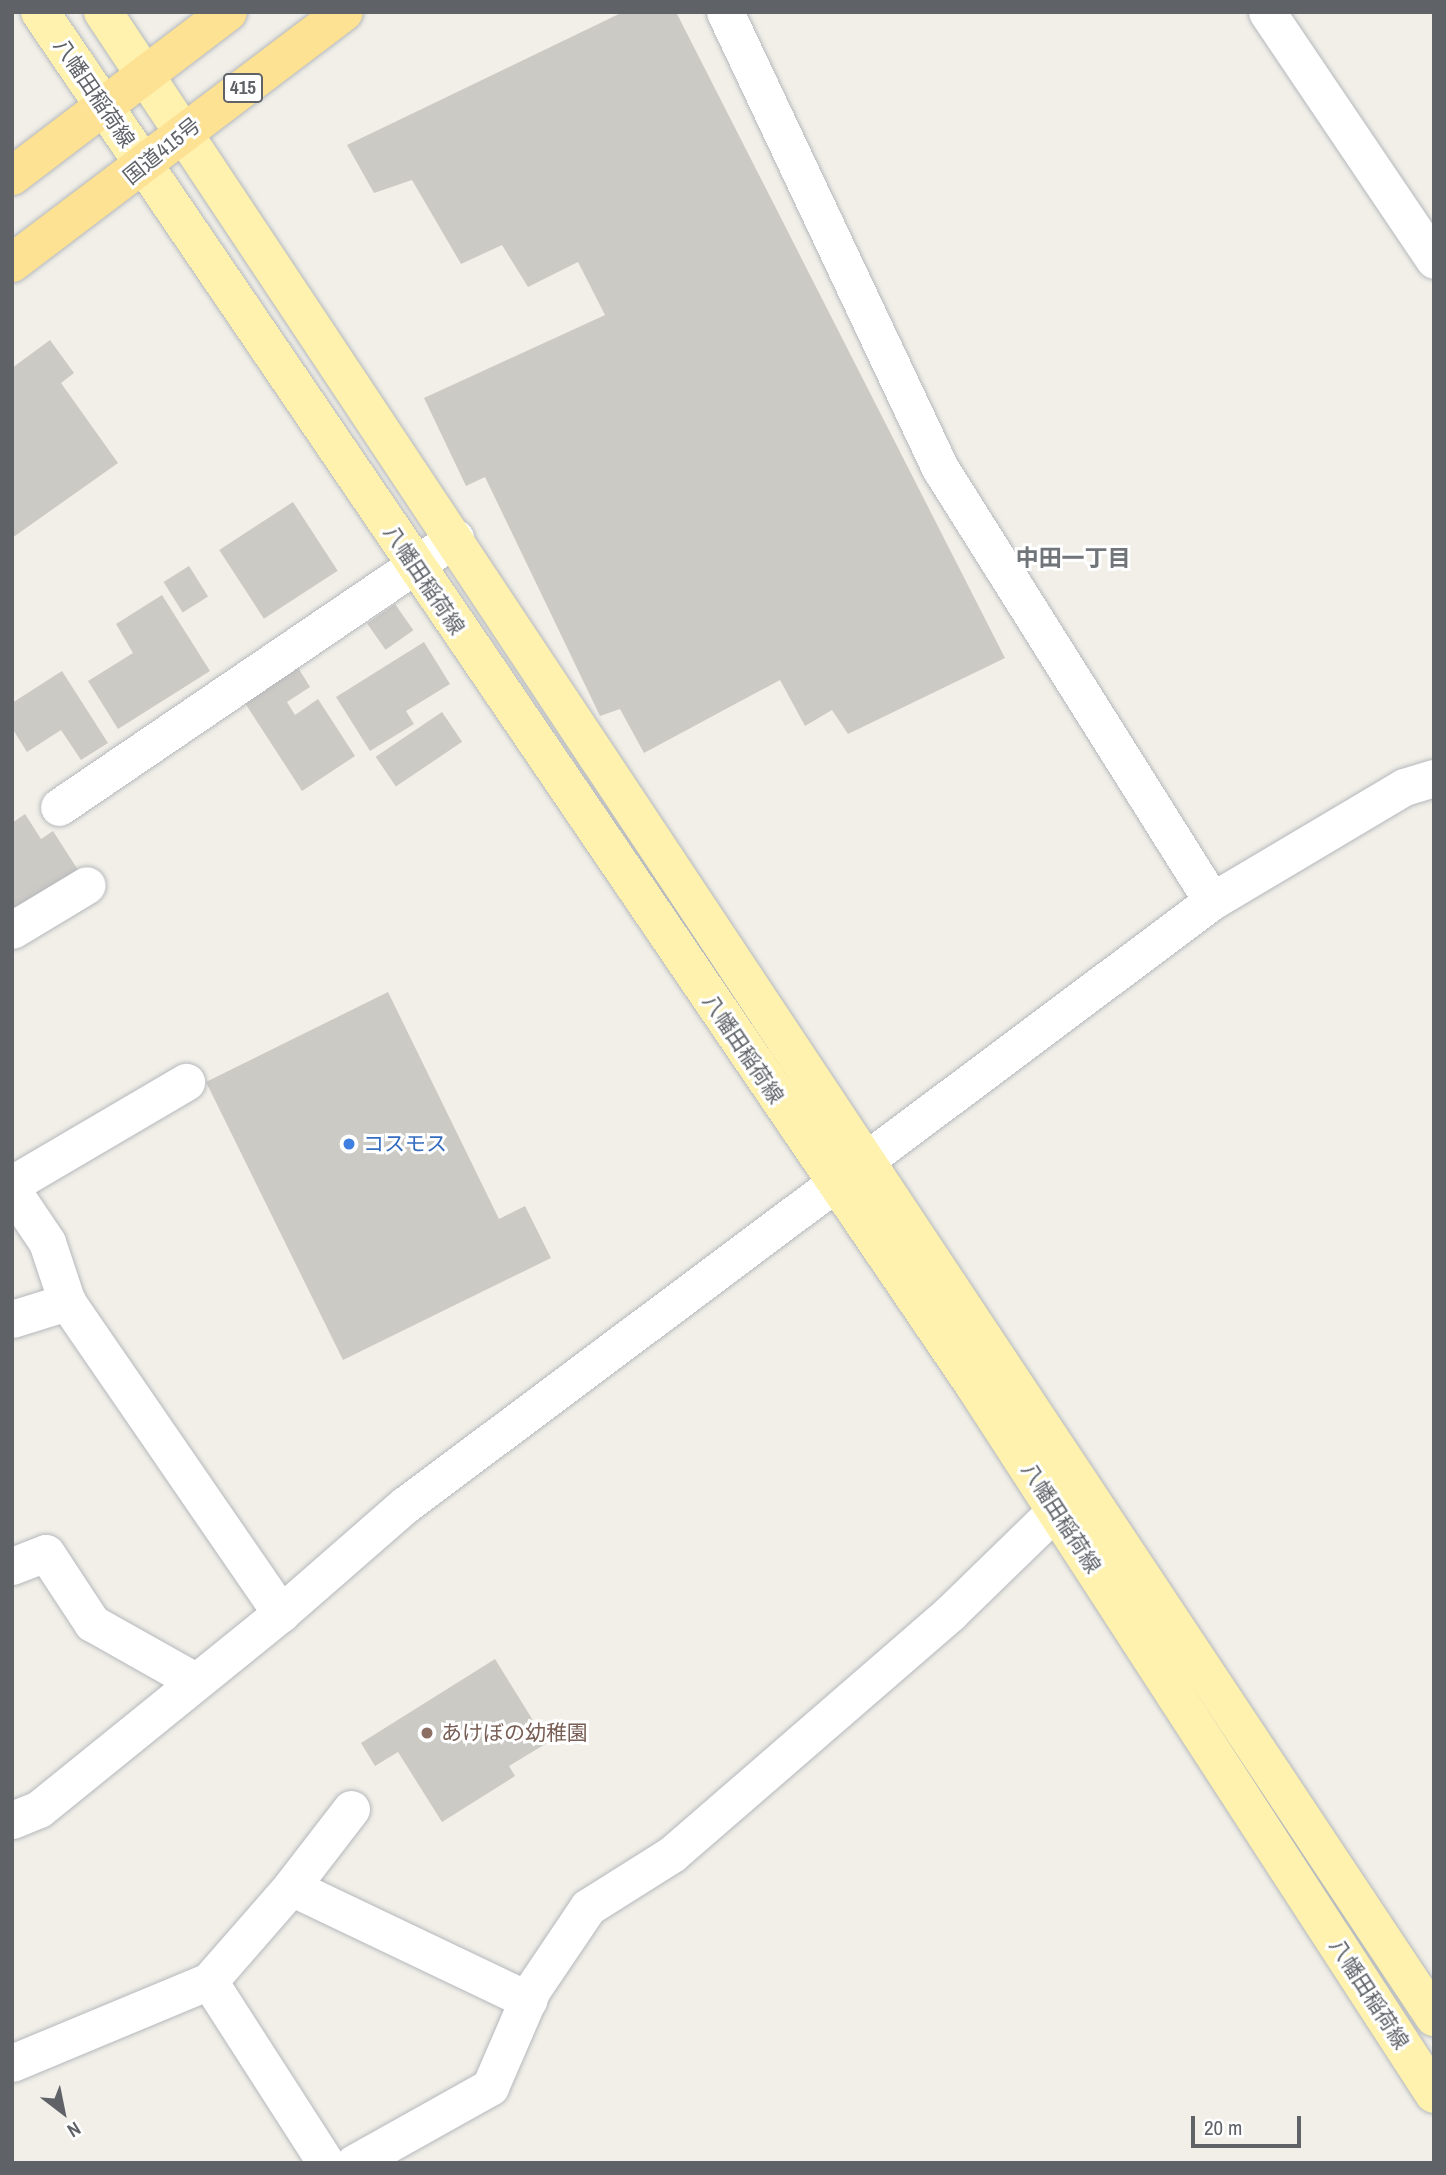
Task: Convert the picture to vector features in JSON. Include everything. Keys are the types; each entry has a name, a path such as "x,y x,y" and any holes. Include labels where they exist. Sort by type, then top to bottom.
{"highway":[{"path":"12,176 103,110 144,74 228,12"},
{"name":"国道415号","path":"12,264 145,168 183,132 344,12"}],"main road":[{"name":"八幡田稲荷線","path":"40,12 103,110 1056,1510 1434,2094"},
{"name":"八幡田稲荷線","path":"103,12 455,538 1434,2017"}],"street":[{"path":"725,12 940,468 1212,901"},
{"path":"1267,12 1432,254"},
{"path":"59,807 412,563 455,538"},
{"path":"12,1820 39,1809 281,1613 405,1505 833,1181 867,1159 1212,901 1404,787 1434,778"},
{"path":"12,930 88,885"},
{"path":"12,1184 186,1082"},
{"path":"12,1190 47,1242 67,1302 281,1613"},
{"path":"12,1319 67,1302"},
{"path":"354,2163 490,2087 528,2000 588,1907 672,1854 950,1613 1056,1510"},
{"path":"12,1566 46,1553 92,1623 195,1681"},
{"path":"12,2063 209,1980 291,1887 351,1809"},
{"path":"291,1887 528,2000"},
{"path":"209,1980 326,2163"}],"building":[{"path":"623,12 676,12 1005,658 848,734 832,710 805,726 780,680 644,753 620,709 600,716 485,477 466,486 424,398 605,315 578,262 528,287 502,245 461,264 412,180 374,193 347,145"},
{"path":"50,340 74,373 61,383 118,463 12,538 12,368"},
{"path":"293,502 338,571 264,619 219,550"},
{"path":"189,566 208,597 183,612 164,582"},
{"path":"162,595 210,671 118,729 88,681 133,653 116,624"},
{"path":"395,604 413,630 386,650 367,624"},
{"path":"424,642 450,684 406,711 414,724 370,751 336,697"},
{"path":"297,666 310,687 287,702 295,715 318,699 355,756 302,791 243,700"},
{"path":"62,671 108,743 81,760 61,730 27,752 12,728 12,703"},
{"path":"442,712 462,742 396,787 376,757"},
{"path":"25,814 41,839 53,831 80,873 18,912 12,903 12,823"},
{"name":"コスモス","path":"388,992 499,1219 525,1206 551,1258 343,1360 206,1082"},
{"path":"495,1659 547,1743 509,1766 515,1776 442,1822 398,1752 375,1766 361,1743"}],"place":[{"name":"コスモス","path":"349,1144"},
{"name":"あけぼの幼稚園","path":"427,1733"}],"district":[{"name":"中田一丁目","path":"1073,558"}]}
